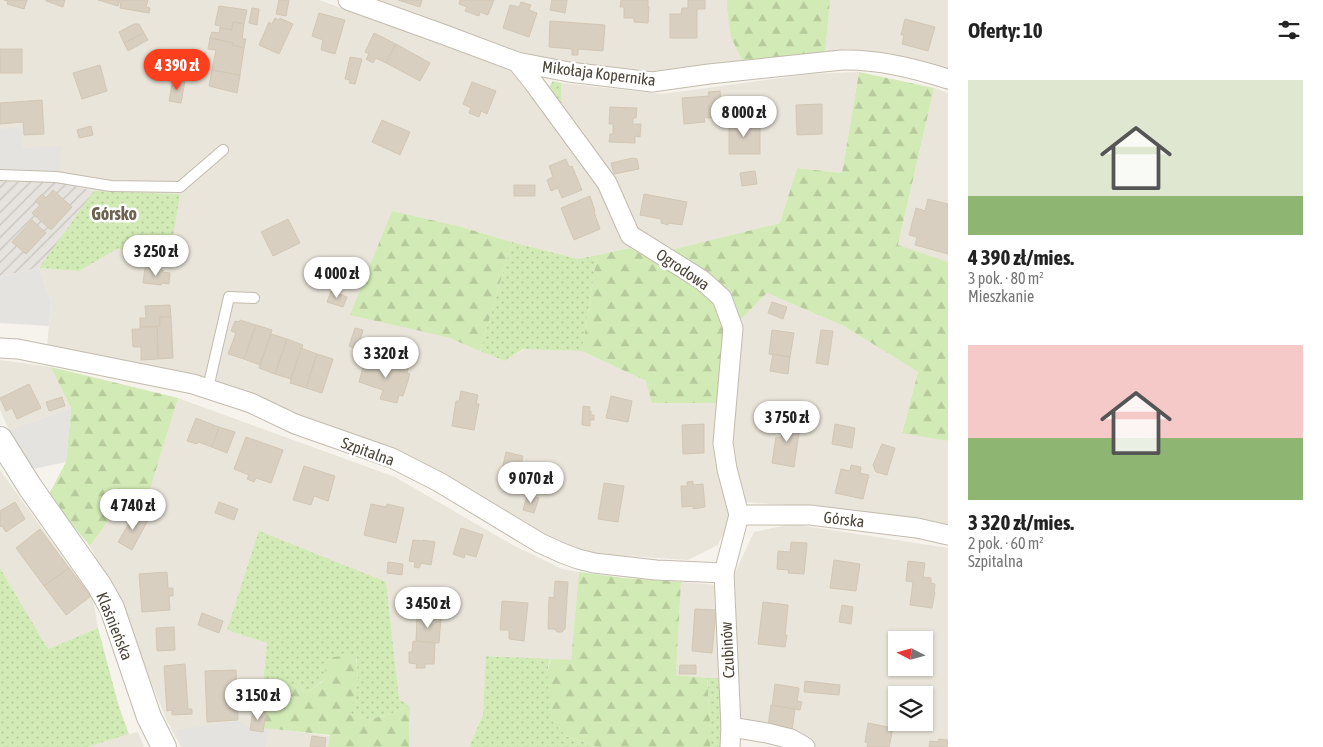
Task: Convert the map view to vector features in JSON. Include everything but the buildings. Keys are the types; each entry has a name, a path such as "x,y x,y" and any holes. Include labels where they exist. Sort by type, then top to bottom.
{"street":[{"name":"Mikołaja Kopernika","path":"348,0 517,62 569,72 652,82 709,74 842,60 859,60 926,72 948,79"},
{"name":"Ogrodowa","path":"517,62 607,183 630,235 702,280 722,298 733,328 723,443 727,469 740,515"},
{"name":"Szpitalna","path":"0,348 116,368 208,388 251,403 295,424 392,458 439,482 540,543 562,553 594,563 656,570 724,573"},
{"name":"Klaśnieńska","path":"0,439 36,495 99,585 112,608 149,717 164,747"},
{"name":"Górska","path":"740,515 810,515 917,528 948,535"},
{"path":"724,573 740,515"},
{"name":"Czubinów","path":"724,573 731,727 730,747"},
{"path":"731,727 791,739 804,747"}],"lane":[{"path":"0,175 56,177 111,186 180,187 223,150"},
{"path":"208,388 229,298 254,298"}],"shaded area":[{"path":"0,0 319,0 510,69 598,183 630,248 578,259 458,226 392,211 447,337 505,361 526,348 582,351 646,381 719,403 717,447 730,518 718,545 688,560 580,553 412,460 47,347 51,302 39,268 79,271 119,248 180,194 94,191 60,182 0,181"},
{"path":"375,0 727,0 727,7 744,64 654,76 536,58"},
{"path":"830,0 948,0 948,69 936,65 849,49 825,53"},
{"path":"859,72 842,173 797,168 780,223 666,251 632,226 562,113 561,83 662,94 810,74"},
{"path":"934,88 948,93 948,262 898,246"},
{"path":"21,128 23,148 61,146 60,182 0,181 0,129"},
{"path":"0,181 60,182 97,192 39,268 0,276"},
{"path":"39,268 51,302 49,326 0,323 0,276"},
{"path":"767,293 844,326 918,372 902,432 948,441 948,528 861,511 746,502 729,443 738,322"},
{"path":"0,360 51,367 71,408 9,430 0,410"},
{"path":"178,398 395,477 511,544 562,569 579,572 571,661 487,656 483,715 470,747 409,747 410,706 399,699 386,582 227,630 267,643 263,684 255,726 330,736 328,747 181,747 167,721 122,611 90,546 125,498 145,505"},
{"path":"71,408 66,462 29,470 9,430"},
{"path":"0,470 93,599 98,628 48,649 0,568"},
{"path":"792,524 948,548 948,747 813,747 736,723 731,581 754,532"},
{"path":"681,582 719,585 724,678 676,675"},
{"path":"238,721 249,728 268,731 265,747 183,747 176,730"},
{"path":"138,732 144,747 88,747 129,734"}],"green space":[{"path":"727,0 830,0 825,53 744,64 731,37"},
{"path":"859,72 934,88 898,245 948,262 948,441 902,433 918,372 844,326 767,293 738,322 721,283 666,251 780,223 797,168 842,173"},
{"path":"553,81 561,83 562,113 547,90"},
{"path":"94,191 180,194 171,249 131,255 119,248 79,271 39,268"},
{"path":"392,211 458,226 512,242 480,351 447,337 350,315"},
{"path":"512,242 578,259 597,255 582,351 523,349 505,361 480,351"},
{"path":"630,248 673,271 715,297 725,329 719,403 652,403 646,381 582,351 597,255"},
{"path":"51,367 178,398 145,505 125,498 90,546 48,496 66,462 71,408"},
{"path":"259,531 386,582 399,699 410,706 385,716 368,719 349,715 358,682 356,654 307,693 298,684 263,684 267,643 227,630"},
{"path":"0,568 48,649 98,628 119,707 129,734 88,747 0,747"},
{"path":"579,572 624,578 681,582 676,675 707,678 710,747 596,747 566,736 551,720 547,672 551,659 571,660"},
{"path":"356,654 358,682 350,715 368,719 385,716 410,706 409,747 328,747 330,735 255,727 263,684 298,684 307,693 323,681 328,658"},
{"path":"486,656 550,659 547,672 566,736 596,747 470,747 483,715"},
{"path":"707,678 724,678 725,747 710,747"}],"district":[{"name":"Górsko","path":"114,213"}]}
